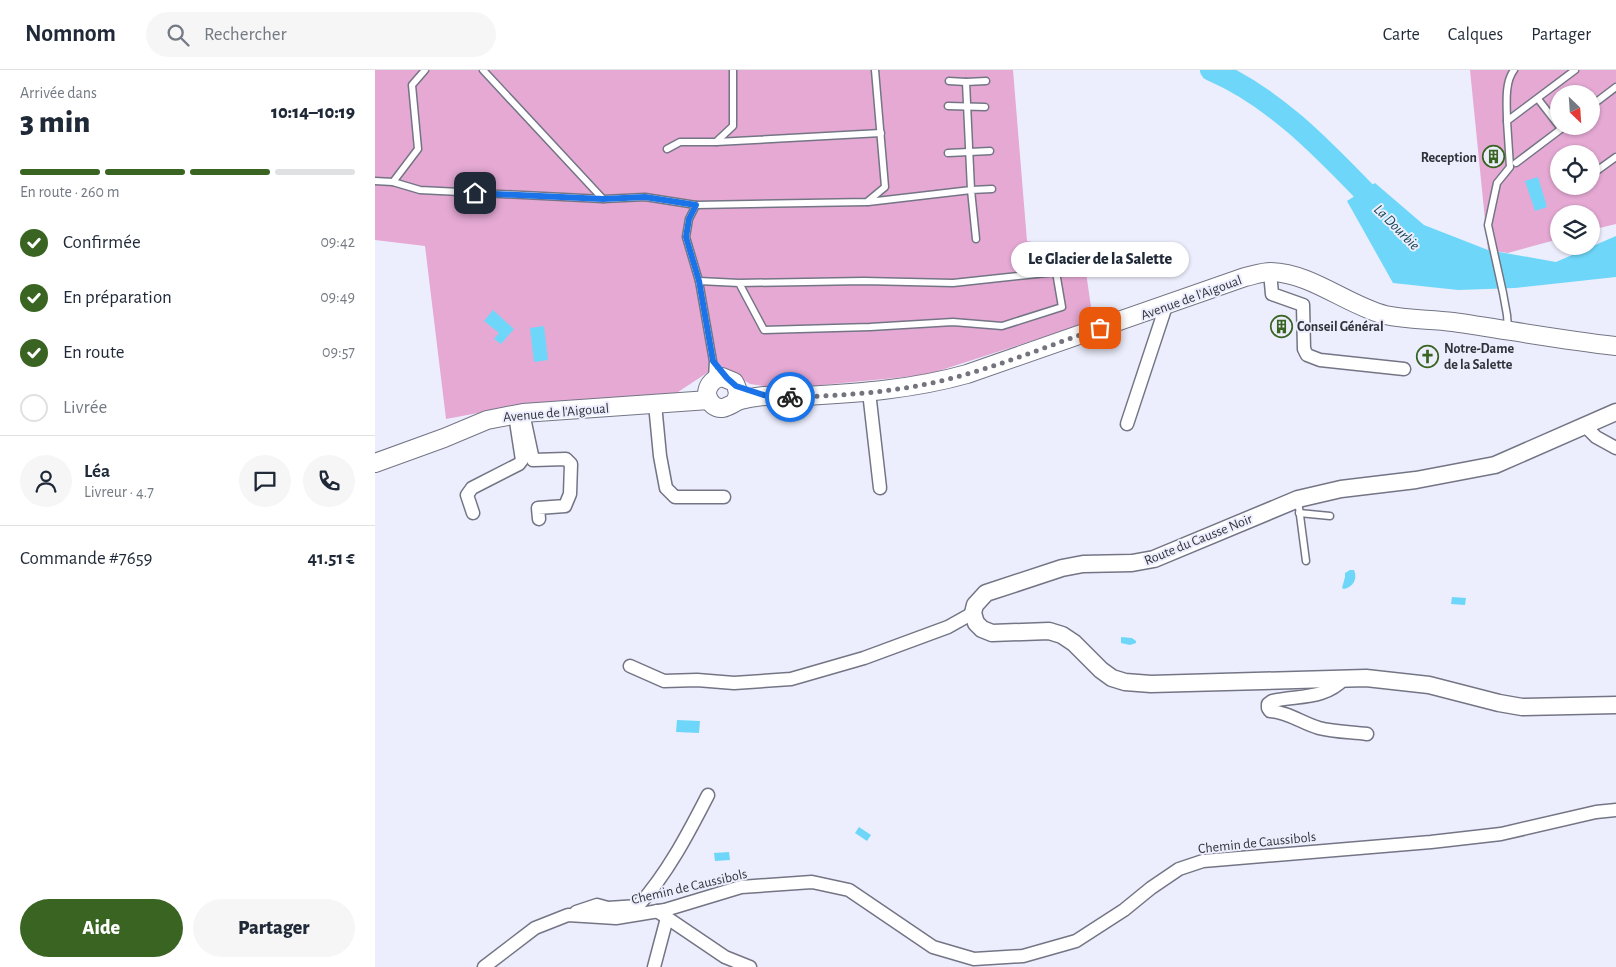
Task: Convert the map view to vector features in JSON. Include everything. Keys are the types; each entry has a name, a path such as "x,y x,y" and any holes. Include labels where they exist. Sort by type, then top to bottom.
{"main road":[{"name":"Avenue de l'Aigoual","path":"375,462 444,438 487,420 519,414 686,401 718,387 767,396 798,397 869,392 929,384 967,374 1245,277 1270,272 1294,276 1367,309 1384,314 1616,346"},
{"name":"Avenue de l'Aigoual","path":"718,387 712,404 720,408 746,399 767,396"},
{"path":"718,387 738,395 734,403"}],"street":[{"path":"1270,272 1272,294 1303,305 1303,349 1307,356 1320,360 1404,369"},
{"path":"1127,424 1166,306"},
{"path":"869,392 880,488"},
{"path":"655,404 660,456 666,488 675,497 724,497"},
{"name":"Route du Causse Noir","path":"973,614 975,605 986,593 1062,568 1083,564 1132,563 1154,559 1341,489 1416,480 1495,465 1616,412"},
{"path":"473,513 467,495 472,488 519,464 522,460 519,414"},
{"path":"519,414 533,460 566,459 571,464 570,494 565,506 538,508 539,519"},
{"path":"1584,426 1596,437 1616,448"},
{"path":"630,666 664,681 697,680 734,683 791,679 865,658 948,627 973,614 975,623 982,629 992,633 1049,631 1062,635 1074,643 1111,678 1125,682 1178,683 1366,678 1429,685 1522,707 1616,705"},
{"path":"1345,678 1331,690 1272,701 1268,704 1268,708 1270,712 1284,712 1301,722 1321,729 1367,734"},
{"path":"568,915 597,905 608,908 638,906 655,887 693,825 708,795"},
{"name":"Chemin de Caussibols","path":"484,967 535,928 568,915 616,918 662,914 741,887 812,882 849,890 933,947 974,959 1023,956 1076,940 1124,910 1151,888 1179,869 1203,861 1431,842 1501,834 1596,812 1616,810"},
{"path":"654,967 662,914 725,957 750,967"}],"lane":[{"path":"393,182 418,149 413,85 425,70"},
{"path":"483,70 603,199"},
{"path":"716,142 733,126 733,70"},
{"path":"867,202 885,187 875,70"},
{"path":"1507,121 1575,70"},
{"path":"1508,330 1503,292 1488,225 1497,183 1511,167 1507,95 1511,71"},
{"path":"949,80 966,82 986,81"},
{"path":"966,82 971,190 976,239"},
{"path":"1600,99 1616,87"},
{"path":"1538,99 1550,114"},
{"path":"948,106 985,107"},
{"path":"667,149 680,142 716,142 881,133"},
{"path":"1516,163 1551,135"},
{"path":"948,153 990,151"},
{"path":"1600,169 1616,157"},
{"path":"375,182 393,182 420,190 603,199 645,197 696,205 867,202 992,189"},
{"path":"696,205 689,219 686,237 699,281 718,387"},
{"path":"699,281 739,283 864,281 953,283 1056,272 1062,307 1001,326 953,322 764,330 739,283"},
{"path":"713,361 718,387"},
{"path":"1306,561 1298,506 1330,516"}],"shaded area":[{"path":"375,70 1013,70 1027,241 1083,251 1093,321 926,375 801,387 771,387 750,384 719,365 675,394 516,406 446,419 425,246 375,240"},
{"path":"1470,70 1616,70 1616,224 1600,228 1600,205 1550,205 1550,241 1508,253 1488,250"}],"water":[{"path":"1538,177 1547,207 1535,211 1525,181"},
{"path":"1375,183 1424,225 1488,250 1556,262 1572,255 1600,255 1600,243 1616,236 1616,277 1515,288 1458,290 1393,283 1347,201"},
{"path":"493,310 514,329 501,344 494,339 499,333 484,321"},
{"path":"544,326 548,360 534,362 530,328"},
{"path":"1354,570 1355,579 1350,586 1344,589 1342,588 1345,573"},
{"path":"1452,597 1466,598 1465,605 1451,604"},
{"path":"1121,637 1132,638 1136,643 1130,645 1121,643"},
{"path":"677,720 700,721 699,733 676,732"},
{"path":"859,827 871,835 867,841 855,833"},
{"path":"729,852 730,860 715,861 714,853"}],"waterway":[{"name":"La Dourbie","path":"1211,70 1236,83 1283,114 1326,152 1385,213"}],"way so far":[{"path":"790,397 878,392 929,384 967,374 1100,328"}],"place":[{"name":"Reception","path":"1493,157"},
{"name":"Conseil Général","path":"1281,326"},
{"name":"Le Glacier de la Salette","path":"1100,328"},
{"name":"Notre-Dame de la Salette","path":"1428,356"}],"route":[{"path":"475,193 603,199 645,197 696,205 689,219 686,237 699,281 713,361 736,386 767,396 790,397"}]}
